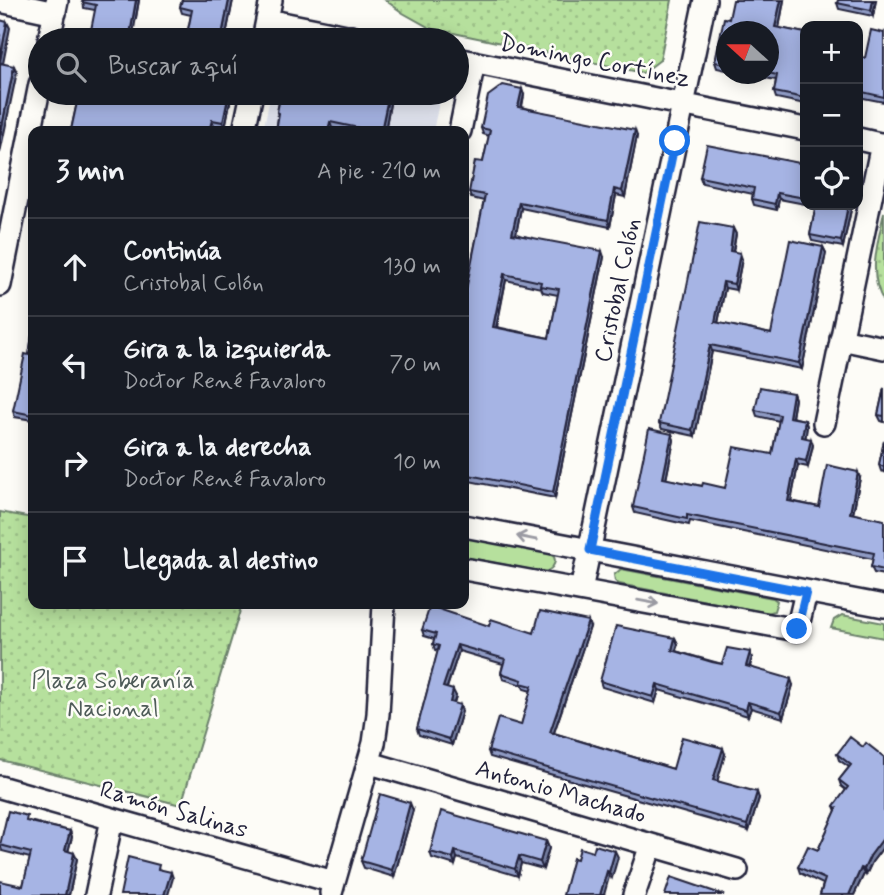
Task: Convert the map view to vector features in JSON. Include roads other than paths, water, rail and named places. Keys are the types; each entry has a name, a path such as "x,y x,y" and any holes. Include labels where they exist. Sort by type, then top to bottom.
{"street":[{"name":"Cristobal Colón","path":"581,590 705,0"},
{"path":"0,1 56,6 51,28"},
{"path":"267,20 307,28"},
{"name":"Domingo Cortínez","path":"469,61 800,128"},
{"path":"32,126 36,105"},
{"path":"245,126 249,105"},
{"path":"460,126 462,105"},
{"path":"824,423 883,144 863,140"},
{"path":"0,285 28,144"},
{"path":"841,339 884,348"},
{"path":"469,527 884,606"},
{"path":"469,570 797,629 806,592"},
{"path":"332,888 370,763 378,713 384,609"},
{"name":"Antonio Machado","path":"370,763 737,870"},
{"name":"Ramón Salinas","path":"0,788 112,819 332,888"},
{"path":"96,895 112,819"},
{"path":"634,895 651,845"}],"park label":[{"name":"Plaza Soberanía Nacional","path":"113,694"}]}
